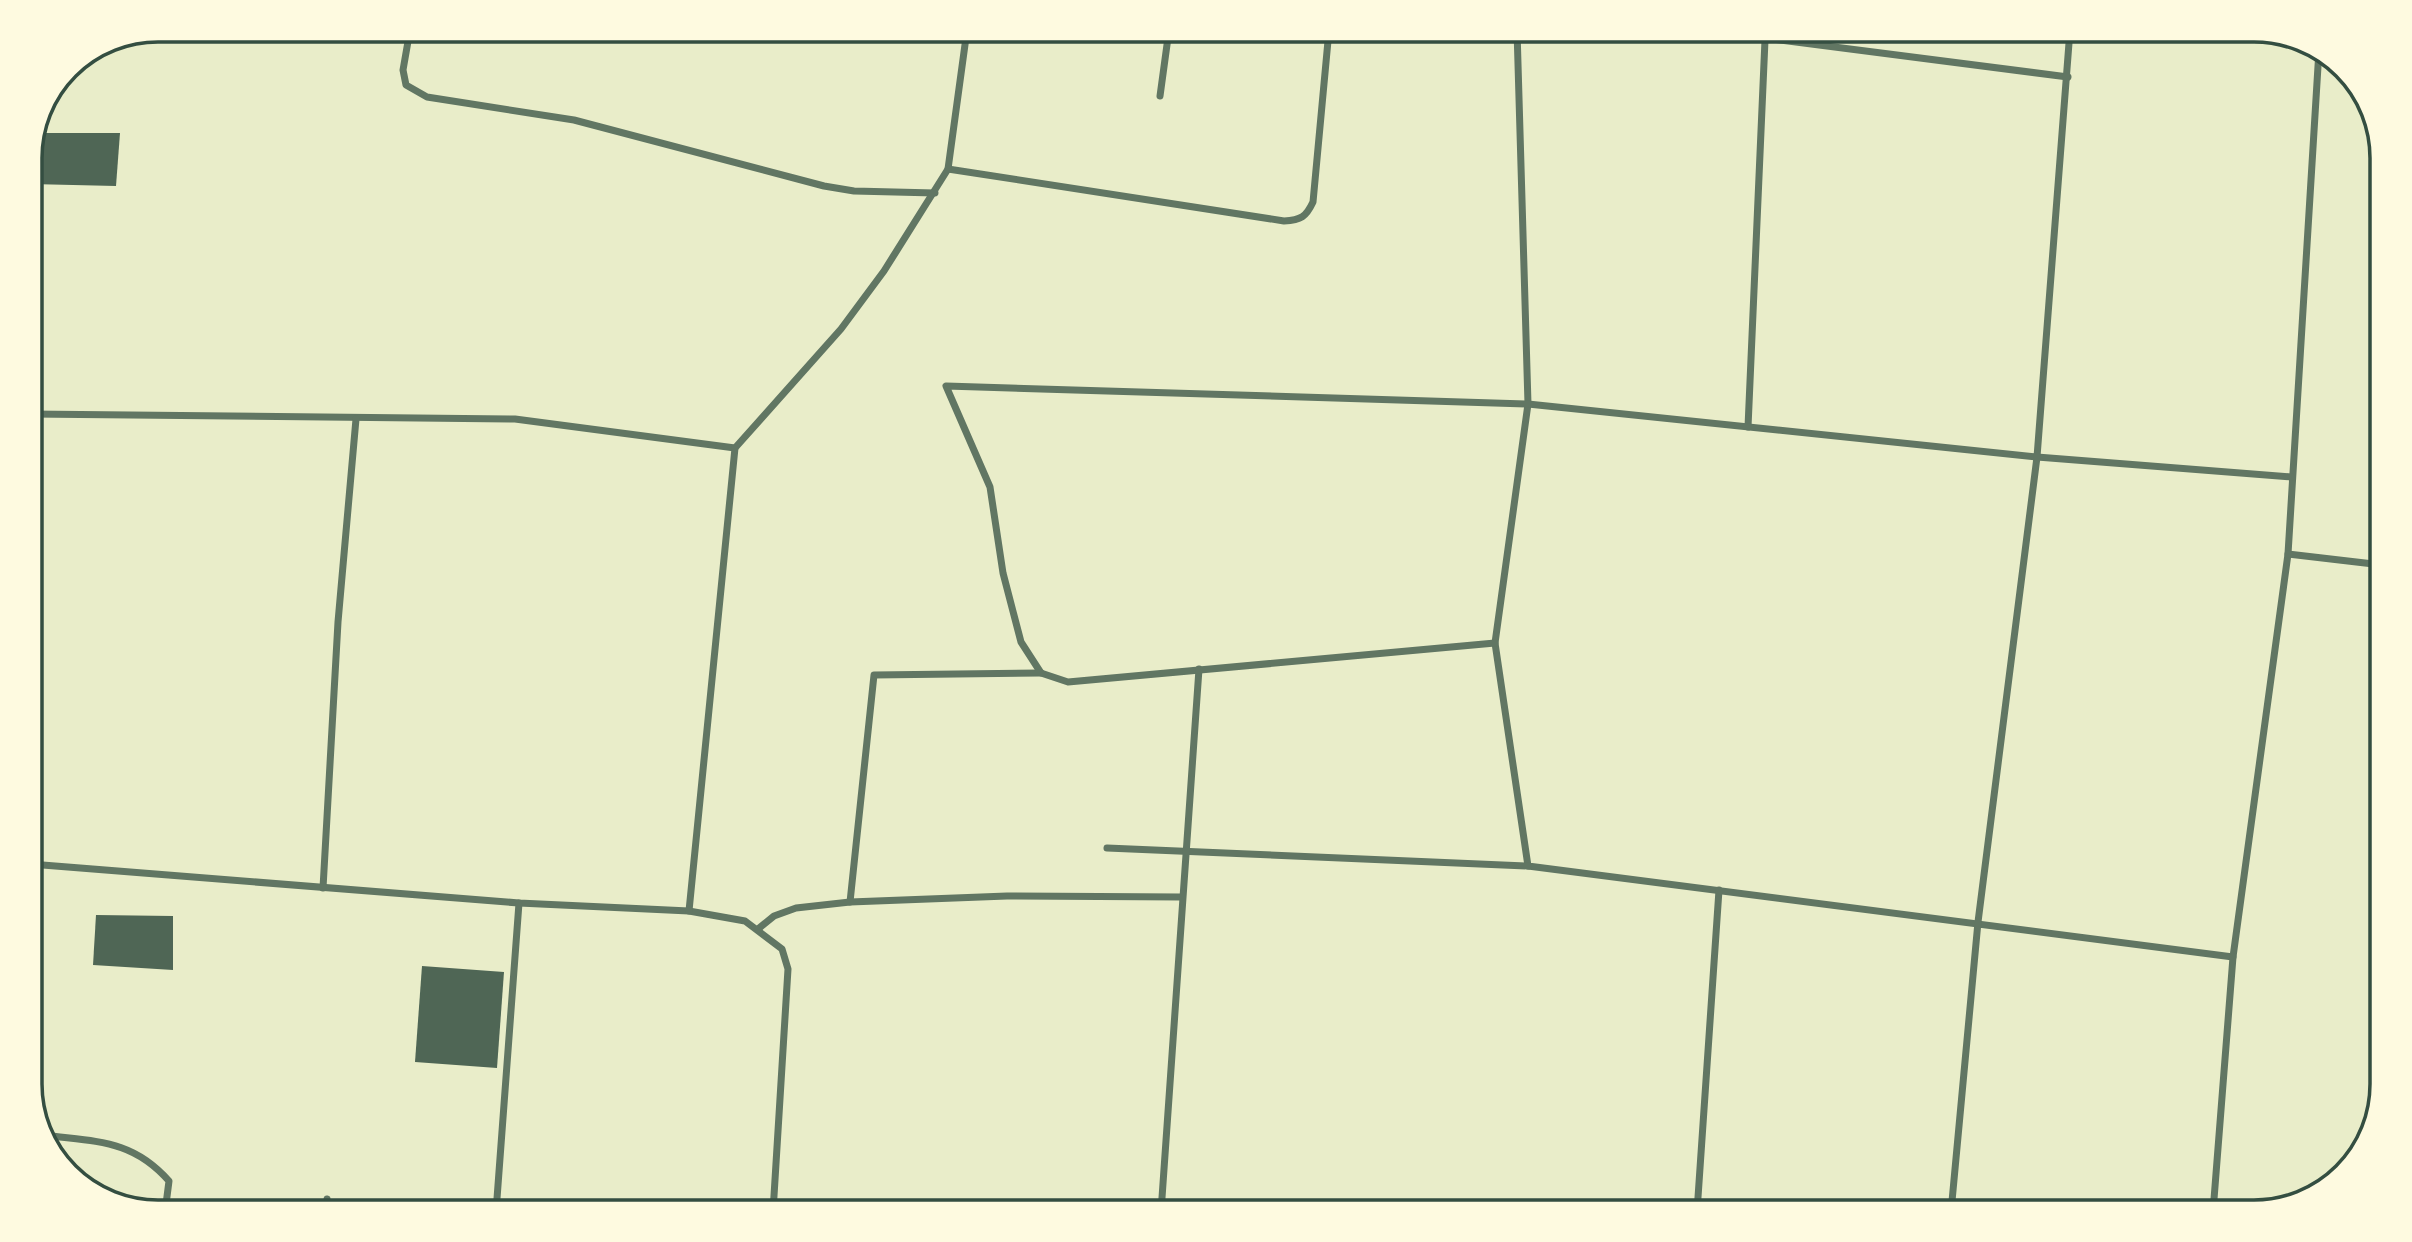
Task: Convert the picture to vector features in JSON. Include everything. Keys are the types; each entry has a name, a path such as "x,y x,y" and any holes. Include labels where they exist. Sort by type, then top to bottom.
{"street":[{"path":"408,42 403,70 407,85 426,97 574,120 824,186 934,193"},
{"path":"689,911 736,448 841,329 884,271 948,169 965,42"},
{"path":"1160,96 1168,42"},
{"path":"948,169 1284,221 1298,220 1306,216 1312,202 1328,42"},
{"path":"1517,42 1528,404 1496,643 1528,866"},
{"path":"1748,427 1765,42"},
{"path":"1781,42 2068,77"},
{"path":"1952,1200 1978,922 2037,457 2069,42"},
{"path":"2214,1200 2233,957 2288,554 2318,62"},
{"path":"1041,673 1021,642 1003,573 990,487 946,386 1528,404 2037,457 2291,477"},
{"path":"42,414 515,419 736,448"},
{"path":"323,888 338,622 356,419"},
{"path":"2288,554 2370,564"},
{"path":"850,902 874,675 1041,673 1068,682 1496,643"},
{"path":"1162,1200 1184,851 1199,669"},
{"path":"1107,848 1528,866 2233,957"},
{"path":"42,865 519,903 689,911 746,921 782,949 788,969 775,1200"},
{"path":"1699,1200 1719,890"},
{"path":"758,929 775,916 796,908 850,902 1007,896 1181,897"},
{"path":"497,1200 519,903"},
{"path":"55,1136 120,1145 154,1163 169,1181 167,1200"}],"building":[{"path":"45,133 120,133 116,186 42,184"},
{"path":"96,915 173,916 173,970 93,965"},
{"path":"422,966 504,972 497,1068 415,1062"}]}
